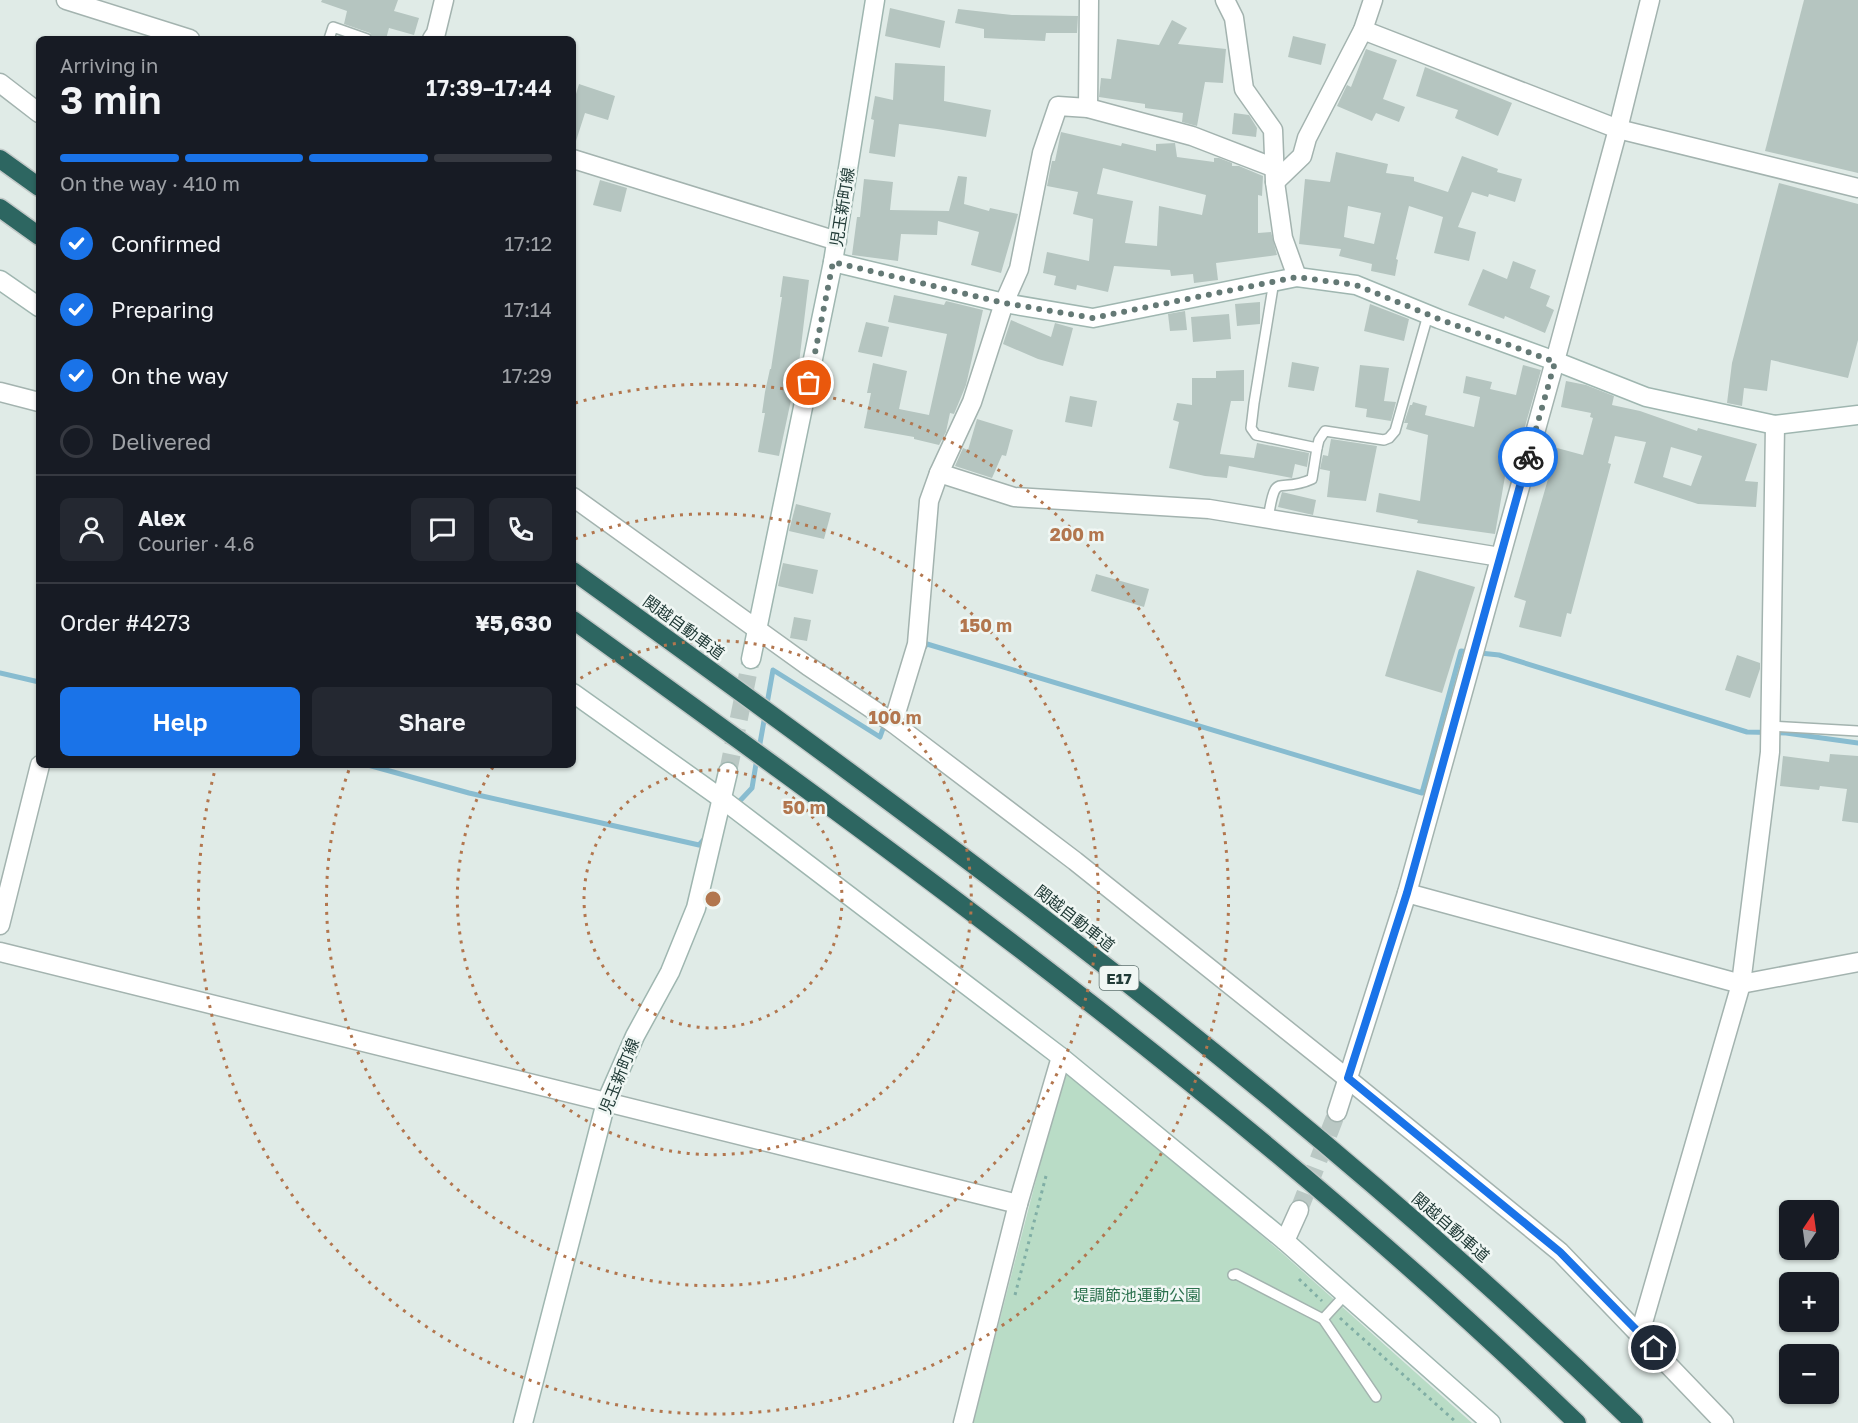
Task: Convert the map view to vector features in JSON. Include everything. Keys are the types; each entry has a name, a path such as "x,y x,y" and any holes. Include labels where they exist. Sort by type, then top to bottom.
{"highway":[{"path":"0,159 36,186"},
{"path":"0,208 36,234"},
{"name":"関越自動車道","path":"576,574 873,790 1195,1036 1478,1276 1571,1361 1634,1423"},
{"name":"E17","path":"576,622 823,801 1003,937 1173,1070 1286,1163 1456,1310 1577,1423"}],"street":[{"path":"66,0 180,36"},
{"path":"434,36 444,0"},
{"name":"児玉新町線","path":"751,659 837,241 875,0"},
{"path":"1088,108 1089,0"},
{"path":"1225,0 1234,18 1244,89 1273,130 1275,175 1283,238 1297,277"},
{"path":"1275,175 1302,156 1307,138 1363,30 1373,0"},
{"path":"1337,1112 1407,893 1555,362 1650,0"},
{"path":"1363,30 1618,129 1858,188"},
{"path":"0,83 36,110"},
{"path":"893,723 917,644 929,501 939,473 972,402 1004,303 1019,268 1042,153 1058,106 1088,108 1192,136 1275,175"},
{"path":"576,160 837,241"},
{"path":"833,262 1004,303 1093,318 1297,277 1356,285 1428,315 1646,397 1775,425 1858,415"},
{"path":"0,280 36,305"},
{"path":"0,392 36,401"},
{"path":"1640,1333 1741,984 1770,752 1775,425"},
{"path":"939,473 1014,497 1209,509 1500,557"},
{"path":"576,499 893,723 1075,861 1348,1078 1560,1252 1724,1423"},
{"path":"576,695 722,799 1061,1057 1285,1241 1491,1423"},
{"path":"0,925 39,768"},
{"name":"児玉新町線","path":"523,1423 606,1102 635,1036 670,972 696,908 728,772"},
{"path":"1407,893 1741,984 1858,962"},
{"path":"0,952 1018,1204"},
{"path":"963,1423 1018,1204 1061,1057"},
{"path":"1285,1241 1299,1210"}],"lane":[{"path":"329,36 333,27 358,36"},
{"path":"1274,281 1251,428 1256,435 1317,448"},
{"path":"1268,519 1272,491 1278,485 1303,483 1312,479 1319,440 1325,431 1384,440 1395,431 1428,315"},
{"path":"1771,726 1858,732"},
{"path":"1233,1275 1236,1274 1323,1318 1376,1397"},
{"path":"1323,1318 1346,1294"}],"path":[{"path":"1015,1296 1048,1169"},
{"path":"1298,1278 1457,1423"}],"green space":[{"name":"堤調節池運動公園","path":"1065,1068 1282,1253 1472,1423 973,1423"}],"building":[{"path":"322,0 398,0 394,11 419,18 414,35 389,28 387,36 372,36 370,33 344,24 347,11 321,2"},
{"path":"1804,0 1858,0 1858,173 1765,151"},
{"path":"890,8 945,21 940,48 885,36"},
{"path":"958,9 1012,15 1078,16 1077,33 1046,33 1045,41 984,38 984,29 955,23"},
{"path":"1172,20 1187,28 1178,44 1226,49 1223,83 1205,82 1197,126 1182,122 1183,113 1145,108 1145,104 1099,97 1101,78 1111,79 1117,39 1159,45"},
{"path":"1293,36 1326,44 1321,65 1288,57"},
{"path":"1366,49 1397,60 1383,99 1405,107 1399,122 1376,113 1372,121 1337,106 1347,85 1351,87"},
{"path":"895,63 945,66 944,101 991,110 986,137 899,124 895,157 869,153 875,96 893,100"},
{"path":"1425,67 1512,103 1498,136 1455,118 1458,110 1416,96"},
{"path":"579,84 615,96 608,120 585,113 576,141 576,94"},
{"path":"1234,113 1249,115 1257,128 1256,137 1232,134"},
{"path":"1061,132 1121,146 1122,143 1156,151 1156,144 1175,143 1177,157 1214,162 1214,158 1219,158 1232,163 1232,166 1239,166 1263,176 1262,196 1258,195 1258,233 1271,232 1277,255 1216,263 1218,280 1194,283 1193,274 1171,276 1170,270 1114,266 1108,292 1077,285 1076,290 1054,285 1056,276 1043,273 1047,252 1089,261 1093,219 1073,214 1078,192 1047,186 1052,161 1055,161","holes":["1103,168 1206,195 1202,215 1159,206 1157,246 1125,243 1133,201 1097,194"]},
{"path":"1336,152 1388,164 1386,173 1414,177 1414,181 1448,192 1462,156 1498,169 1497,172 1522,179 1515,202 1489,194 1488,197 1472,192 1458,227 1476,232 1469,261 1434,253 1443,217 1409,206 1396,259 1398,260 1395,276 1371,271 1372,264 1339,256 1341,249 1299,244 1305,179 1330,182","holes":["1348,206 1381,213 1374,244 1344,237"]},
{"path":"958,176 967,177 964,204 989,211 990,208 1018,214 1001,273 971,265 979,232 938,221 937,235 901,234 898,261 852,255 857,217 860,217 864,179 893,182 890,210 949,211"},
{"path":"600,180 627,188 621,212 593,205"},
{"path":"1779,183 1858,204 1858,340 1848,378 1771,360 1767,391 1744,388 1742,406 1727,403 1732,363"},
{"path":"1513,261 1536,270 1530,288 1550,296 1546,306 1554,310 1545,333 1505,316 1504,319 1468,305 1483,269 1507,279"},
{"path":"783,276 809,280 799,363 779,456 758,452 765,413 762,413 765,392 771,369 782,297 780,297"},
{"path":"894,295 944,305 946,301 983,310 966,385 954,414 950,413 946,432 939,445 914,439 914,437 864,428 871,393 867,393 873,363 907,371 899,409 929,415 947,334 888,322"},
{"path":"1260,302 1260,324 1237,326 1235,304"},
{"path":"1370,304 1409,319 1404,341 1364,331"},
{"path":"1185,311 1187,330 1170,331 1168,314"},
{"path":"1229,314 1231,339 1193,342 1191,317"},
{"path":"1011,320 1051,337 1055,323 1073,328 1063,366 1038,359 1003,344"},
{"path":"866,322 889,327 882,357 858,352"},
{"path":"1292,362 1319,367 1314,391 1288,387"},
{"path":"1360,365 1389,368 1384,401 1396,402 1391,421 1366,417 1367,409 1355,407"},
{"path":"1523,365 1541,370 1520,444 1511,442 1495,534 1417,523 1418,520 1376,512 1379,493 1420,501 1428,435 1406,429 1408,423 1404,423 1413,402 1427,406 1425,415 1474,427 1480,397 1463,393 1466,376 1492,382 1490,389 1516,395"},
{"path":"1244,370 1244,401 1231,401 1220,454 1254,458 1257,443 1309,453 1307,467 1295,464 1292,478 1229,466 1227,478 1169,468 1179,422 1173,420 1177,403 1192,405 1192,378 1216,378 1216,371"},
{"path":"1566,381 1586,385 1614,396 1612,405 1640,411 1697,431 1698,428 1757,444 1745,481 1758,482 1756,507 1698,504 1634,483 1646,442 1615,436 1608,463 1611,464 1571,614 1567,613 1561,637 1519,627 1526,601 1514,597 1557,448 1583,455 1593,418 1590,417 1591,413 1561,407","holes":["1671,447 1702,456 1691,486 1663,477"]},
{"path":"1070,396 1097,401 1092,427 1065,422"},
{"path":"977,419 1013,430 1006,456 1002,455 992,478 955,466 963,448 968,450"},
{"path":"1331,439 1377,446 1366,501 1327,497 1330,471 1320,469 1323,455 1328,456"},
{"path":"1282,492 1316,500 1313,515 1278,507"},
{"path":"796,504 831,513 824,539 789,531"},
{"path":"783,563 818,570 813,594 778,586"},
{"path":"1417,570 1475,587 1442,693 1385,676"},
{"path":"1096,574 1149,589 1144,607 1091,591"},
{"path":"794,617 811,620 807,641 790,638"},
{"path":"1737,655 1760,663 1750,698 1725,690"},
{"path":"1830,754 1858,756 1858,823 1842,821 1847,789 1820,786 1819,790 1780,786 1783,756 1829,762"}],"waterway":[{"path":"923,649 927,644 1422,793 1461,651 1499,655 1747,732 1786,733 1858,743"},
{"path":"759,749 773,670 880,737 885,723"},
{"path":"0,673 36,681"},
{"path":"736,805 752,788 757,758"},
{"path":"379,768 469,793 699,845 707,836"}],"tunnel":[{"path":"728,772 751,659"},
{"path":"1299,1210 1337,1112"}],"way so far":[{"path":"809,383 833,262 1004,303 1093,318 1297,277 1356,285 1555,362 1528,457"}],"route":[{"path":"1528,457 1407,893 1348,1078 1560,1252 1654,1348"}]}
